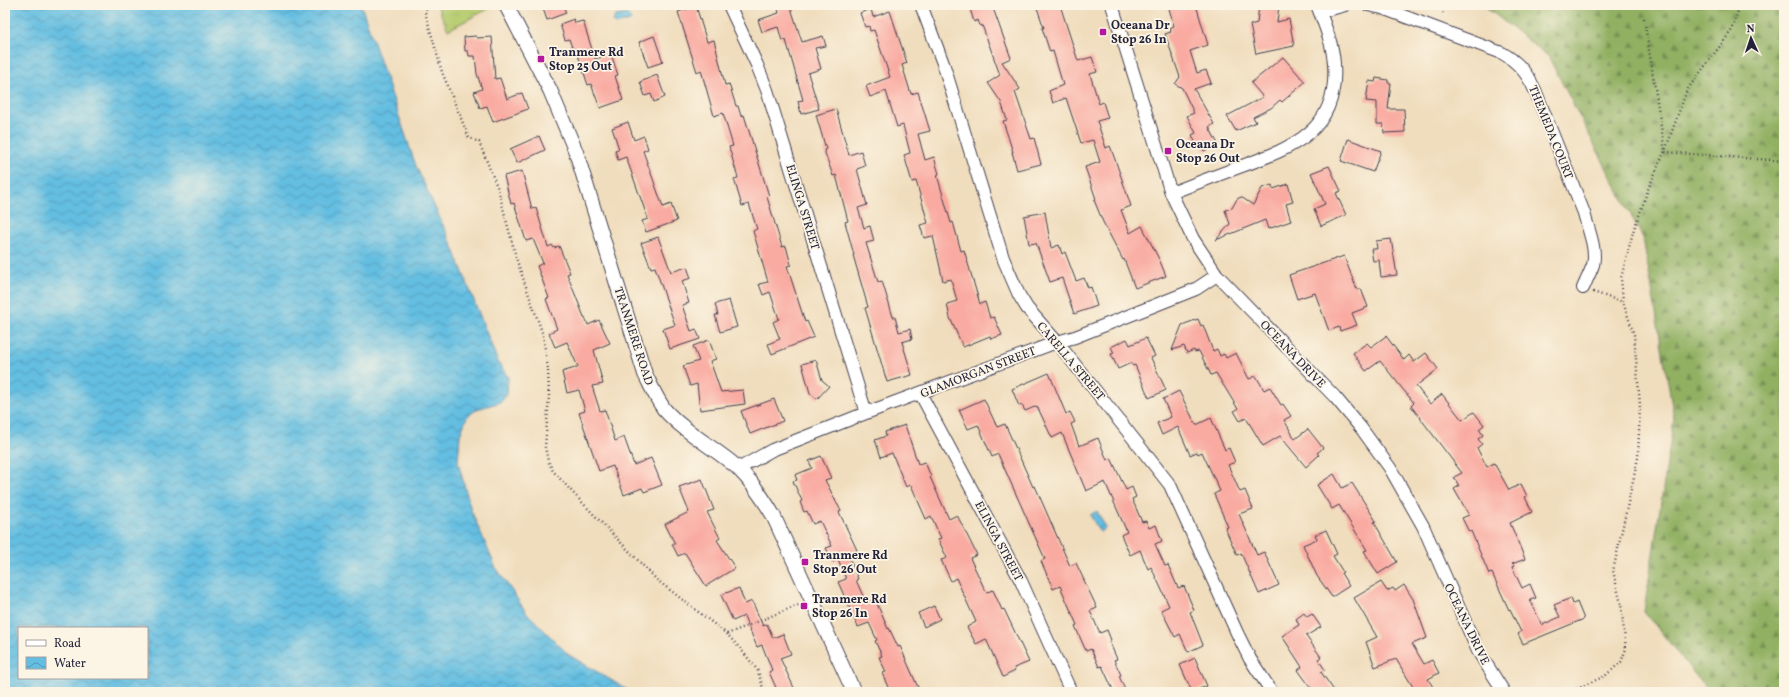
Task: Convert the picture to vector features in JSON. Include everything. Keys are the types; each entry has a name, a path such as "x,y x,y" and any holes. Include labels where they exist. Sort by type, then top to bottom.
{"street":[{"name":"TRANMERE ROAD","path":"506,5 564,120 576,152 645,374 653,390 663,407 677,422 738,469 762,498 772,515 854,692"},
{"name":"ELINGA STREET","path":"729,5 767,90 866,413"},
{"name":"CARELLA STREET","path":"921,5 944,66 1010,277 1027,308 1170,485 1241,641 1250,659 1272,692"},
{"name":"OCEANA DRIVE","path":"1112,5 1170,193 1193,239 1217,275 1335,397 1361,428 1390,468 1423,526 1478,651 1504,692"},
{"path":"1170,193 1279,152 1299,142 1313,131 1324,114 1331,98 1334,81 1334,62 1319,8 1345,5"},
{"name":"THEMEDA COURT","path":"1368,5 1382,8 1502,53 1518,63 1525,72 1535,90 1584,213 1589,231 1594,252 1593,265 1583,288"},
{"name":"GLAMORGAN STREET","path":"738,469 772,450 866,413 1056,342 1075,337 1196,289 1217,275"},
{"name":"ELINGA STREET","path":"920,393 1021,580 1071,692"}],"path":[{"path":"428,5 425,12 442,72 469,138 479,142 498,189 517,261 543,335 549,389 545,447 548,461 553,471 574,494 657,580 727,634 744,652 758,671 764,692"},
{"path":"1440,5 1443,13"},
{"path":"1575,692 1576,689 1605,676 1621,662 1626,649 1624,622 1613,571 1638,458 1640,405 1634,335 1623,302 1621,278 1628,250 1649,187 1665,152 1687,90 1732,30 1740,5"},
{"path":"1644,18 1665,152"},
{"path":"1665,152 1784,160"},
{"path":"1583,288 1623,302"},
{"path":"727,634 803,604"}],"green space":[{"path":"437,5 489,5 490,8 448,30"},
{"path":"1486,5 1784,5 1784,692 1709,692 1644,611 1674,418 1643,238 1548,56 1488,9"}],"water":[{"path":"5,5 361,5 416,166 453,247 498,362 508,377 507,394 501,402 477,409 467,417 460,435 458,462 471,510 495,566 526,612 569,655 631,692 5,692"},
{"path":"626,14 631,20 628,22 622,22 617,25 613,22 615,16"},
{"path":"1097,511 1106,528 1100,532 1090,515"}],"building":[{"path":"542,5 563,5 566,13 547,20"},
{"path":"777,5 790,5 802,42 823,36 826,46 815,48 821,69 808,73 819,109 801,114 798,101 803,100 786,40 782,41 778,27 762,32 758,20 779,13"},
{"path":"969,5 991,5 994,11 1011,58 1002,62 1020,89 1015,92 1031,139 1034,138 1041,164 1017,170 1003,121 1007,120 1001,102 988,83 1000,75 982,25 980,26 978,20 974,22"},
{"path":"1036,5 1060,5 1078,61 1092,57 1097,72 1090,74 1099,104 1103,102 1108,118 1097,121 1106,148 1110,146 1131,206 1121,210 1130,233 1142,226 1166,276 1135,288 1124,259 1123,260 1103,222 1094,200 1096,199 1085,167 1100,162 1093,140 1081,143 1066,98 1053,103 1049,91 1063,85 1053,51 1050,52"},
{"path":"1168,5 1196,5 1208,45 1190,51 1197,73 1206,70 1211,83 1194,89 1214,124 1209,127 1218,144 1204,151 1201,144 1197,146 1192,135 1196,133 1187,116 1194,113 1182,88 1175,84 1180,77 1165,34 1171,32 1170,28 1174,26"},
{"path":"1259,5 1279,5 1277,22 1289,19 1294,46 1256,54 1250,25 1257,23"},
{"path":"696,6 707,42 714,40 725,85 729,84 736,106 738,106 741,116 744,115 769,196 767,197 782,247 786,246 791,265 787,266 805,322 807,321 814,337 772,354 768,344 780,339 773,322 779,319 770,292 763,295 759,284 768,282 753,231 757,229 749,204 742,206 734,179 738,178 729,147 733,146 723,113 714,116 701,70 697,72 678,12"},
{"path":"871,9 873,17 890,11 907,63 902,65 911,94 918,92 930,131 918,134 925,160 934,157 939,174 937,175 951,223 953,222 961,251 964,250 980,304 985,302 990,318 994,317 1002,335 991,339 990,336 963,347 950,318 947,304 957,301 951,279 943,281 933,236 924,238 920,225 928,223 916,181 912,182 904,155 910,153 903,125 897,127 886,91 870,97 866,86 890,77 874,30 870,31 869,26 865,27 860,13"},
{"path":"574,19 575,23 583,21 595,59 611,54 618,75 615,76 623,100 600,108 591,84 588,85 576,49 573,50 569,39 565,40 560,24"},
{"path":"476,36 477,38 492,37 495,79 500,78 507,99 522,93 528,109 493,122 487,106 480,108 474,92 482,89 477,74 475,56 469,56 468,51 465,51 464,37"},
{"path":"654,36 663,62 648,67 639,42"},
{"path":"1283,57 1305,82 1282,102 1280,100 1271,108 1253,117 1256,122 1236,131 1227,116 1263,97 1251,83"},
{"path":"657,75 665,97 654,102 651,94 645,96 640,82"},
{"path":"1376,78 1388,80 1388,83 1391,83 1388,109 1404,109 1405,132 1384,133 1383,124 1377,124 1377,102 1366,101 1369,81 1375,82"},
{"path":"836,109 849,155 861,151 865,166 857,169 867,205 858,208 864,228 870,226 874,241 866,243 878,282 882,281 899,332 910,329 912,339 902,342 912,375 887,382 865,308 868,307 845,222 848,221 836,175 833,176 824,150 826,149 816,115"},
{"path":"628,122 634,140 644,136 648,149 643,151 663,207 671,204 677,221 646,232 642,221 648,219 626,157 618,160 615,150 619,149 612,128"},
{"path":"539,136 545,150 517,163 510,149"},
{"path":"1348,139 1381,151 1373,172 1341,161"},
{"path":"1329,166 1341,191 1336,193 1346,215 1321,226 1314,209 1325,204 1311,173"},
{"path":"522,171 532,209 536,208 548,247 552,245 554,248 559,246 570,273 567,274 588,325 599,320 610,343 594,350 603,384 592,386 600,411 605,410 615,441 624,437 634,465 651,458 662,485 644,492 642,488 624,495 613,466 599,471 579,413 585,411 579,390 567,393 562,372 578,367 567,342 555,347 549,333 557,329 546,299 549,298 537,266 543,263 533,239 526,241 514,203 511,204 504,176"},
{"path":"1288,184 1293,202 1286,204 1291,221 1268,229 1265,220 1216,240 1230,224 1225,210 1232,208 1237,199 1241,197 1253,205 1262,188 1272,185 1273,189"},
{"path":"1045,212 1051,248 1059,245 1062,254 1065,252 1076,281 1084,278 1088,288 1091,287 1097,306 1074,314 1062,278 1050,282 1036,243 1029,244 1024,216"},
{"path":"658,237 671,272 687,267 691,278 682,281 689,303 682,305 691,331 696,329 700,339 670,349 663,329 675,325 655,267 651,268 641,243"},
{"path":"1391,239 1397,275 1381,277 1379,260 1373,261 1371,249 1377,249 1376,241"},
{"path":"1344,256 1357,290 1361,289 1368,307 1352,313 1357,325 1340,331 1339,327 1329,331 1315,293 1297,299 1289,275"},
{"path":"729,300 737,327 720,332 715,315 718,315 715,304"},
{"path":"1198,319 1201,326 1203,325 1213,351 1217,349 1220,356 1224,354 1226,358 1236,353 1249,379 1256,376 1264,390 1270,387 1281,405 1283,404 1291,416 1284,420 1295,439 1308,429 1323,448 1317,453 1319,455 1306,467 1280,436 1263,446 1246,418 1240,421 1234,411 1238,409 1216,373 1211,375 1199,351 1195,352 1194,350 1187,353 1184,346 1172,350 1182,325"},
{"path":"1386,336 1404,360 1409,355 1414,362 1426,353 1438,369 1416,386 1430,404 1442,394 1462,420 1474,412 1484,425 1479,429 1483,435 1478,439 1482,444 1477,448 1487,467 1494,463 1509,490 1521,484 1532,512 1510,523 1525,559 1512,564 1514,566 1512,567 1522,588 1530,584 1536,598 1530,600 1542,625 1560,617 1554,605 1571,598 1573,604 1577,602 1584,619 1523,644 1518,634 1521,632 1510,609 1509,610 1492,573 1489,574 1471,531 1469,532 1462,518 1469,515 1454,489 1459,486 1454,477 1462,473 1411,406 1414,403 1380,361 1366,371 1353,353 1367,343 1371,347"},
{"path":"1146,338 1155,356 1151,358 1166,390 1149,398 1135,365 1133,366 1131,363 1118,369 1111,354 1114,353 1111,347 1127,339 1130,345"},
{"path":"709,340 716,359 710,361 721,392 743,390 745,404 700,410 697,384 690,386 683,366 699,361 693,346"},
{"path":"816,360 822,380 829,386 817,399 810,393 802,364"},
{"path":"1049,373 1066,414 1070,412 1075,422 1071,424 1079,446 1098,438 1107,460 1111,458 1126,490 1132,487 1136,497 1132,499 1142,522 1146,521 1149,528 1156,525 1162,541 1155,544 1165,566 1168,565 1178,588 1184,586 1194,610 1190,612 1203,645 1188,652 1180,634 1175,637 1161,610 1169,606 1160,586 1151,567 1148,569 1140,550 1130,555 1121,535 1127,532 1105,482 1086,491 1062,433 1052,438 1037,406 1025,411 1022,405 1019,406 1012,389"},
{"path":"1179,391 1196,425 1211,418 1225,450 1229,448 1235,462 1228,465 1240,492 1245,490 1253,509 1239,514 1257,555 1264,552 1279,585 1259,594 1241,553 1237,555 1225,528 1228,527 1214,494 1220,491 1202,452 1198,454 1197,452 1190,455 1178,427 1162,435 1157,423 1171,417 1163,399"},
{"path":"774,399 783,421 750,434 741,411"},
{"path":"984,399 997,427 1005,424 1033,487 1035,486 1070,566 1076,563 1097,608 1090,611 1100,633 1107,630 1111,640 1109,641 1117,659 1114,660 1121,675 1119,676 1126,692 1114,692 1102,666 1099,667 1091,649 1086,651 1075,626 1077,625 1060,586 1053,589 1041,561 1045,559 998,454 992,457 978,425 968,429 959,410"},
{"path":"905,425 918,464 925,462 930,477 949,519 957,515 977,555 970,558 985,590 987,592 993,590 1002,610 1004,609 1029,662 1014,668 1015,671 1003,677 986,639 976,644 967,627 976,622 956,578 951,581 941,560 947,558 938,539 941,538 931,516 926,519 911,485 906,487 892,453 881,457 875,440 886,436 885,432"},
{"path":"821,456 831,478 825,480 841,511 839,512 857,550 848,555 858,579 856,580 866,603 875,599 888,629 889,628 898,647 900,646 920,692 890,692 882,673 886,672 879,657 882,656 875,641 877,640 869,623 858,627 838,582 846,579 838,559 833,562 826,548 832,546 820,521 813,524 807,511 804,512 800,502 802,501 793,481 797,480 795,475 812,468 809,461"},
{"path":"1334,474 1342,488 1352,483 1376,521 1374,522 1397,562 1378,574 1364,551 1367,550 1339,505 1332,509 1317,485"},
{"path":"702,479 714,510 707,512 720,538 717,540 735,568 706,586 685,553 678,556 672,544 675,544 665,524 689,512 679,487"},
{"path":"1326,530 1337,554 1333,556 1343,572 1341,573 1349,586 1332,597 1317,576 1303,545 1317,539 1315,535"},
{"path":"1381,582 1387,591 1393,588 1395,591 1404,585 1413,599 1427,638 1412,644 1424,664 1432,660 1439,673 1428,679 1436,692 1416,692 1396,659 1375,667 1366,642 1377,637 1354,598"},
{"path":"739,588 745,604 752,601 763,626 767,624 773,638 783,634 791,654 780,658 796,692 778,692 769,672 772,670 762,645 757,647 744,616 733,621 721,595"},
{"path":"934,606 940,619 924,627 918,613"},
{"path":"1304,613 1307,617 1312,614 1321,627 1306,636 1321,657 1318,659 1325,670 1321,672 1335,692 1314,692 1298,670 1302,667 1282,636 1299,625 1296,619"},
{"path":"1195,658 1207,686 1192,692 1180,665"}],"place":[{"name":"Oceana Dr Stop 26 In","path":"1103,32"},
{"name":"Tranmere Rd Stop 25 Out","path":"541,59"},
{"name":"Oceana Dr Stop 26 Out","path":"1168,151"},
{"name":"Tranmere Rd Stop 26 Out","path":"805,562"},
{"name":"Tranmere Rd Stop 26 In","path":"804,606"}]}
